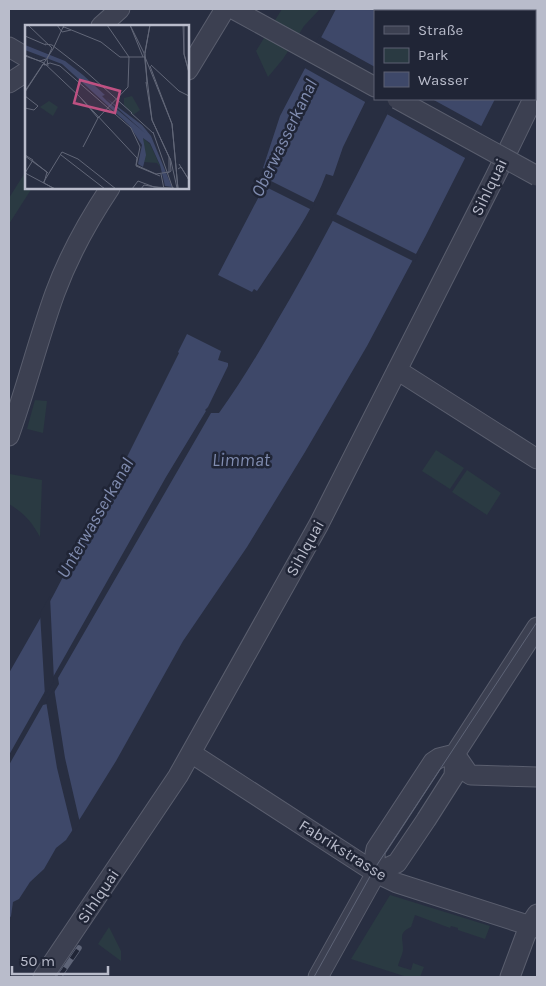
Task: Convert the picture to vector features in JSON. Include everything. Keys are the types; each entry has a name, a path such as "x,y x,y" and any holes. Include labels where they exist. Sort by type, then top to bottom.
{"street":[{"path":"102,25 120,9"},
{"path":"189,68 225,9"},
{"path":"233,9 374,86"},
{"path":"9,47 25,56"},
{"path":"9,83 25,73"},
{"path":"399,100 537,176"},
{"name":"Sihlquai","path":"43,977 162,800 191,753 319,524 532,100"},
{"path":"9,436 55,293 88,222 109,189"},
{"path":"397,370 537,460"},
{"path":"376,874 397,863 421,827 454,776 455,754 537,627"},
{"name":"Fabrikstrasse","path":"191,753 376,874 397,883 535,923"},
{"path":"455,754 471,775 537,777"},
{"path":"318,977 376,874 376,849 433,762 439,758 455,754"},
{"path":"510,977 535,923"}],"green space":[{"path":"282,9 320,9 304,26 283,59 268,77 256,51"},
{"path":"25,173 25,189 31,189 9,224 9,198"},
{"path":"35,400 47,401 43,433 27,429"},
{"path":"436,450 464,468 450,489 422,471"},
{"path":"467,470 501,493 487,515 452,492"},
{"path":"10,474 42,480 40,537 27,518 9,504"},
{"path":"390,895 490,926 485,939 458,930 458,928 451,926 450,928 415,915 411,927 404,931 403,934 403,951 398,966 411,970 413,963 424,967 420,977 407,977 351,959"},
{"path":"109,927 121,951 121,961 98,944"}],"water":[{"name":"Oberwasserkanal","path":"336,9 411,9 374,10 374,84 343,147 333,176 326,174 312,206 295,235 257,291 254,289 252,292 218,275 268,179 270,171 263,168 280,116"},
{"path":"537,9 537,15 536,18 536,10 440,10"},
{"name":"Limmat","path":"394,100 494,100 367,346 305,452 247,547 183,641 116,761 83,814 66,840 56,848 44,869 30,882 19,899 13,902 9,919 9,765 43,705 47,704 59,684 58,678 211,413 219,413 256,356 291,297"},
{"name":"Limmat","path":"187,334 221,351 218,360 228,363 228,366 206,411 166,477 9,755 9,673 53,596 96,514 102,517 118,484 117,477"}],"pier":[{"path":"319,36 374,66 374,90 367,103 303,67"},
{"path":"392,100 434,100 483,127 467,159 385,113"},
{"path":"267,179 315,203 312,210 264,186"},
{"path":"334,213 418,255 415,262 331,220"},
{"path":"50,596 54,681 45,696 40,613"},
{"path":"54,688 65,758 80,823 73,833 57,768 46,701"}],"tram line":[{"path":"314,977 373,871 537,622"}],"railway":[{"path":"59,977 79,948"}],"water label":[{"name":"Unterwasserkanal","path":"95,518"}]}
